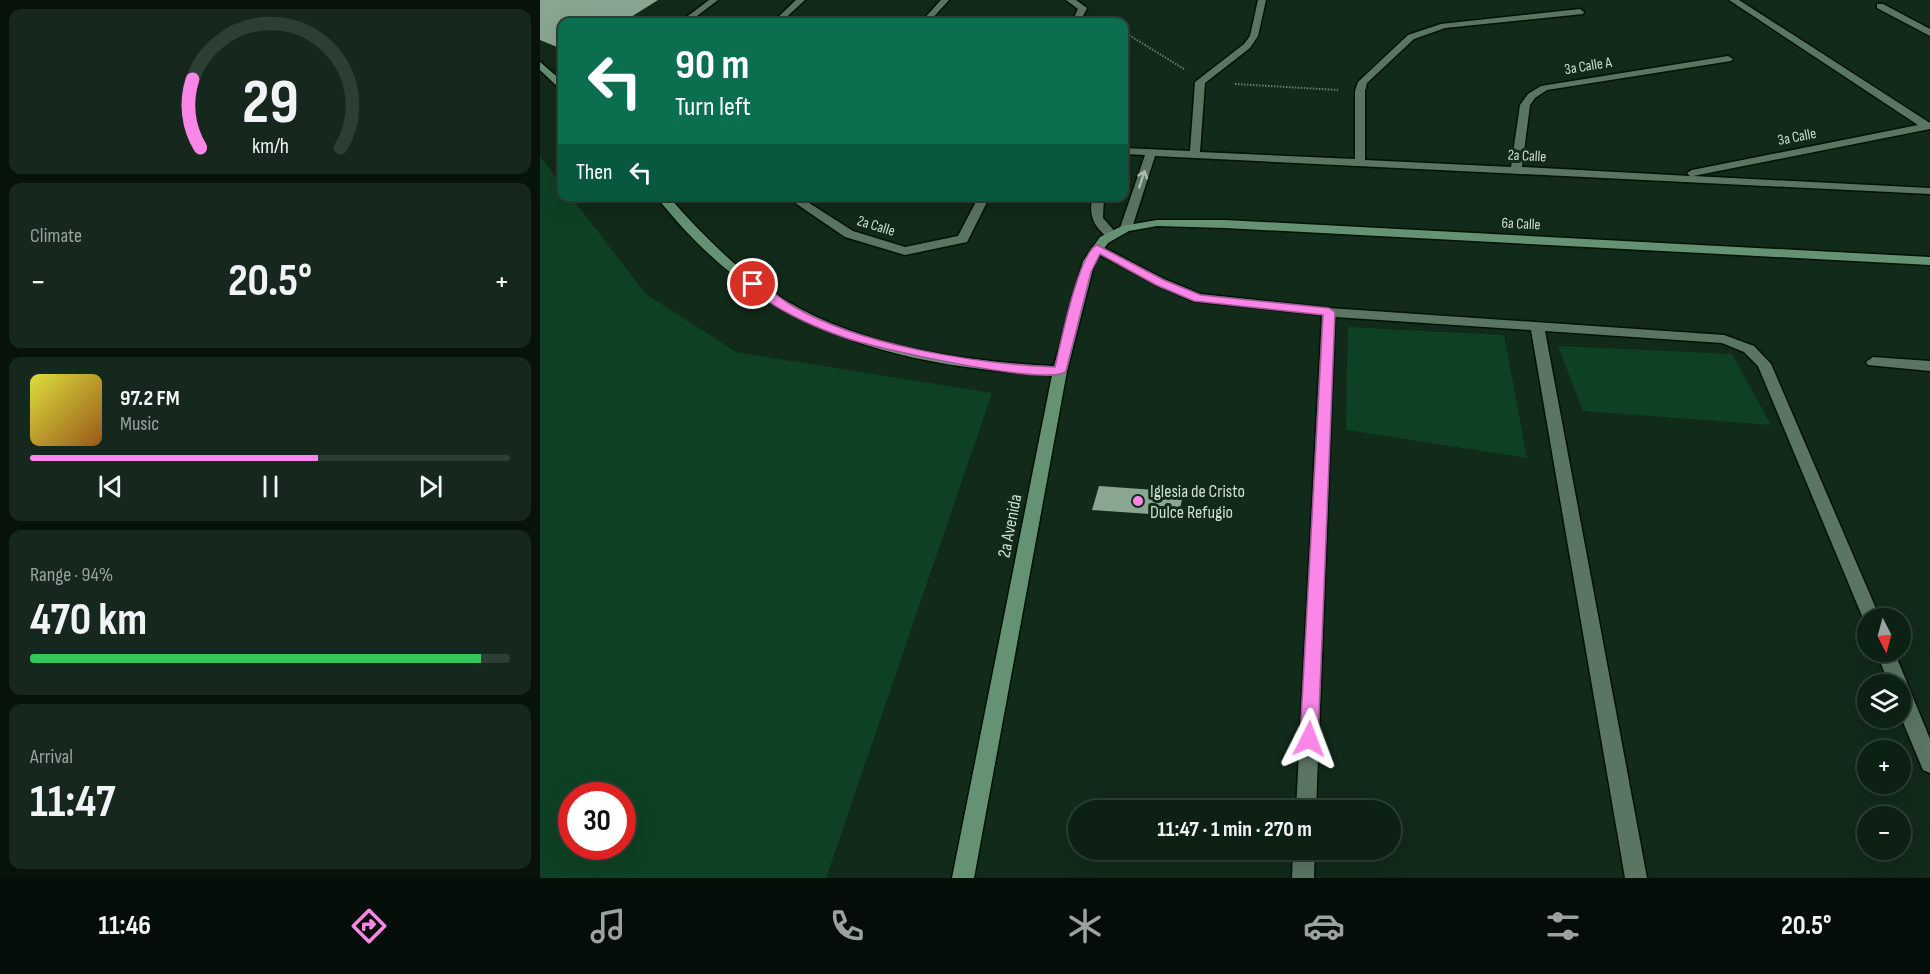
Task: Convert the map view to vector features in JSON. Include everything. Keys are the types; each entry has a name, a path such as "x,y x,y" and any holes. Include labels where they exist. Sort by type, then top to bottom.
{"main road":[{"path":"540,65 558,82"},
{"path":"665,201 693,232 766,294 818,323 884,345 940,357 1029,370 1060,371"},
{"name":"6a Calle","path":"1119,231 1158,223 1226,224 1930,261"},
{"name":"2a Avenida","path":"963,878 1060,371 1085,272 1097,248 1119,231"}],"street":[{"path":"689,18 714,0"},
{"path":"781,18 801,0"},
{"path":"929,18 945,0"},
{"path":"1070,0 1083,8 1078,18"},
{"path":"1195,154 1200,82 1247,46 1254,36 1262,0"},
{"path":"1733,0 1928,126"},
{"path":"1880,6 1930,33"},
{"path":"1360,162 1360,91 1363,82 1411,37 1444,26 1580,12"},
{"name":"3a Calle A","path":"1516,170 1526,105 1532,96 1544,88 1728,59"},
{"name":"3a Calle","path":"1669,178 1928,126"},
{"name":"2a Calle","path":"1128,151 1930,191"},
{"name":"2a Avenida","path":"1119,231 1151,152"},
{"name":"2a Calle","path":"798,201 849,234 905,251 963,239 982,201"},
{"path":"1097,201 1095,209 1101,227 1119,231"},
{"path":"1097,248 1160,282 1198,298 1329,312 1724,339 1755,354 1764,364 1867,608"},
{"path":"1306,800 1329,312"},
{"path":"1537,326 1636,878"},
{"path":"1874,362 1930,366"},
{"path":"1911,717 1930,763"},
{"path":"1302,878 1303,860"}],"green space":[{"path":"540,156 558,181 558,201 574,201 646,294 736,352 992,393 826,878 540,878"},
{"path":"1348,327 1504,335 1527,458 1346,430"},
{"path":"1558,346 1732,354 1771,425 1583,411"}],"building":[{"path":"540,0 658,0 629,18 558,18 558,47 540,40"},
{"name":"Iglesia de Cristo Dulce Refugio","path":"1099,486 1183,492 1179,516 1092,510"}],"place":[{"name":"Iglesia de Cristo Dulce Refugio","path":"1138,501"}],"route":[{"path":"753,284 788,308 847,335 940,357 1029,370 1060,371 1085,272 1097,248 1160,282 1198,298 1329,312 1309,739"}]}
